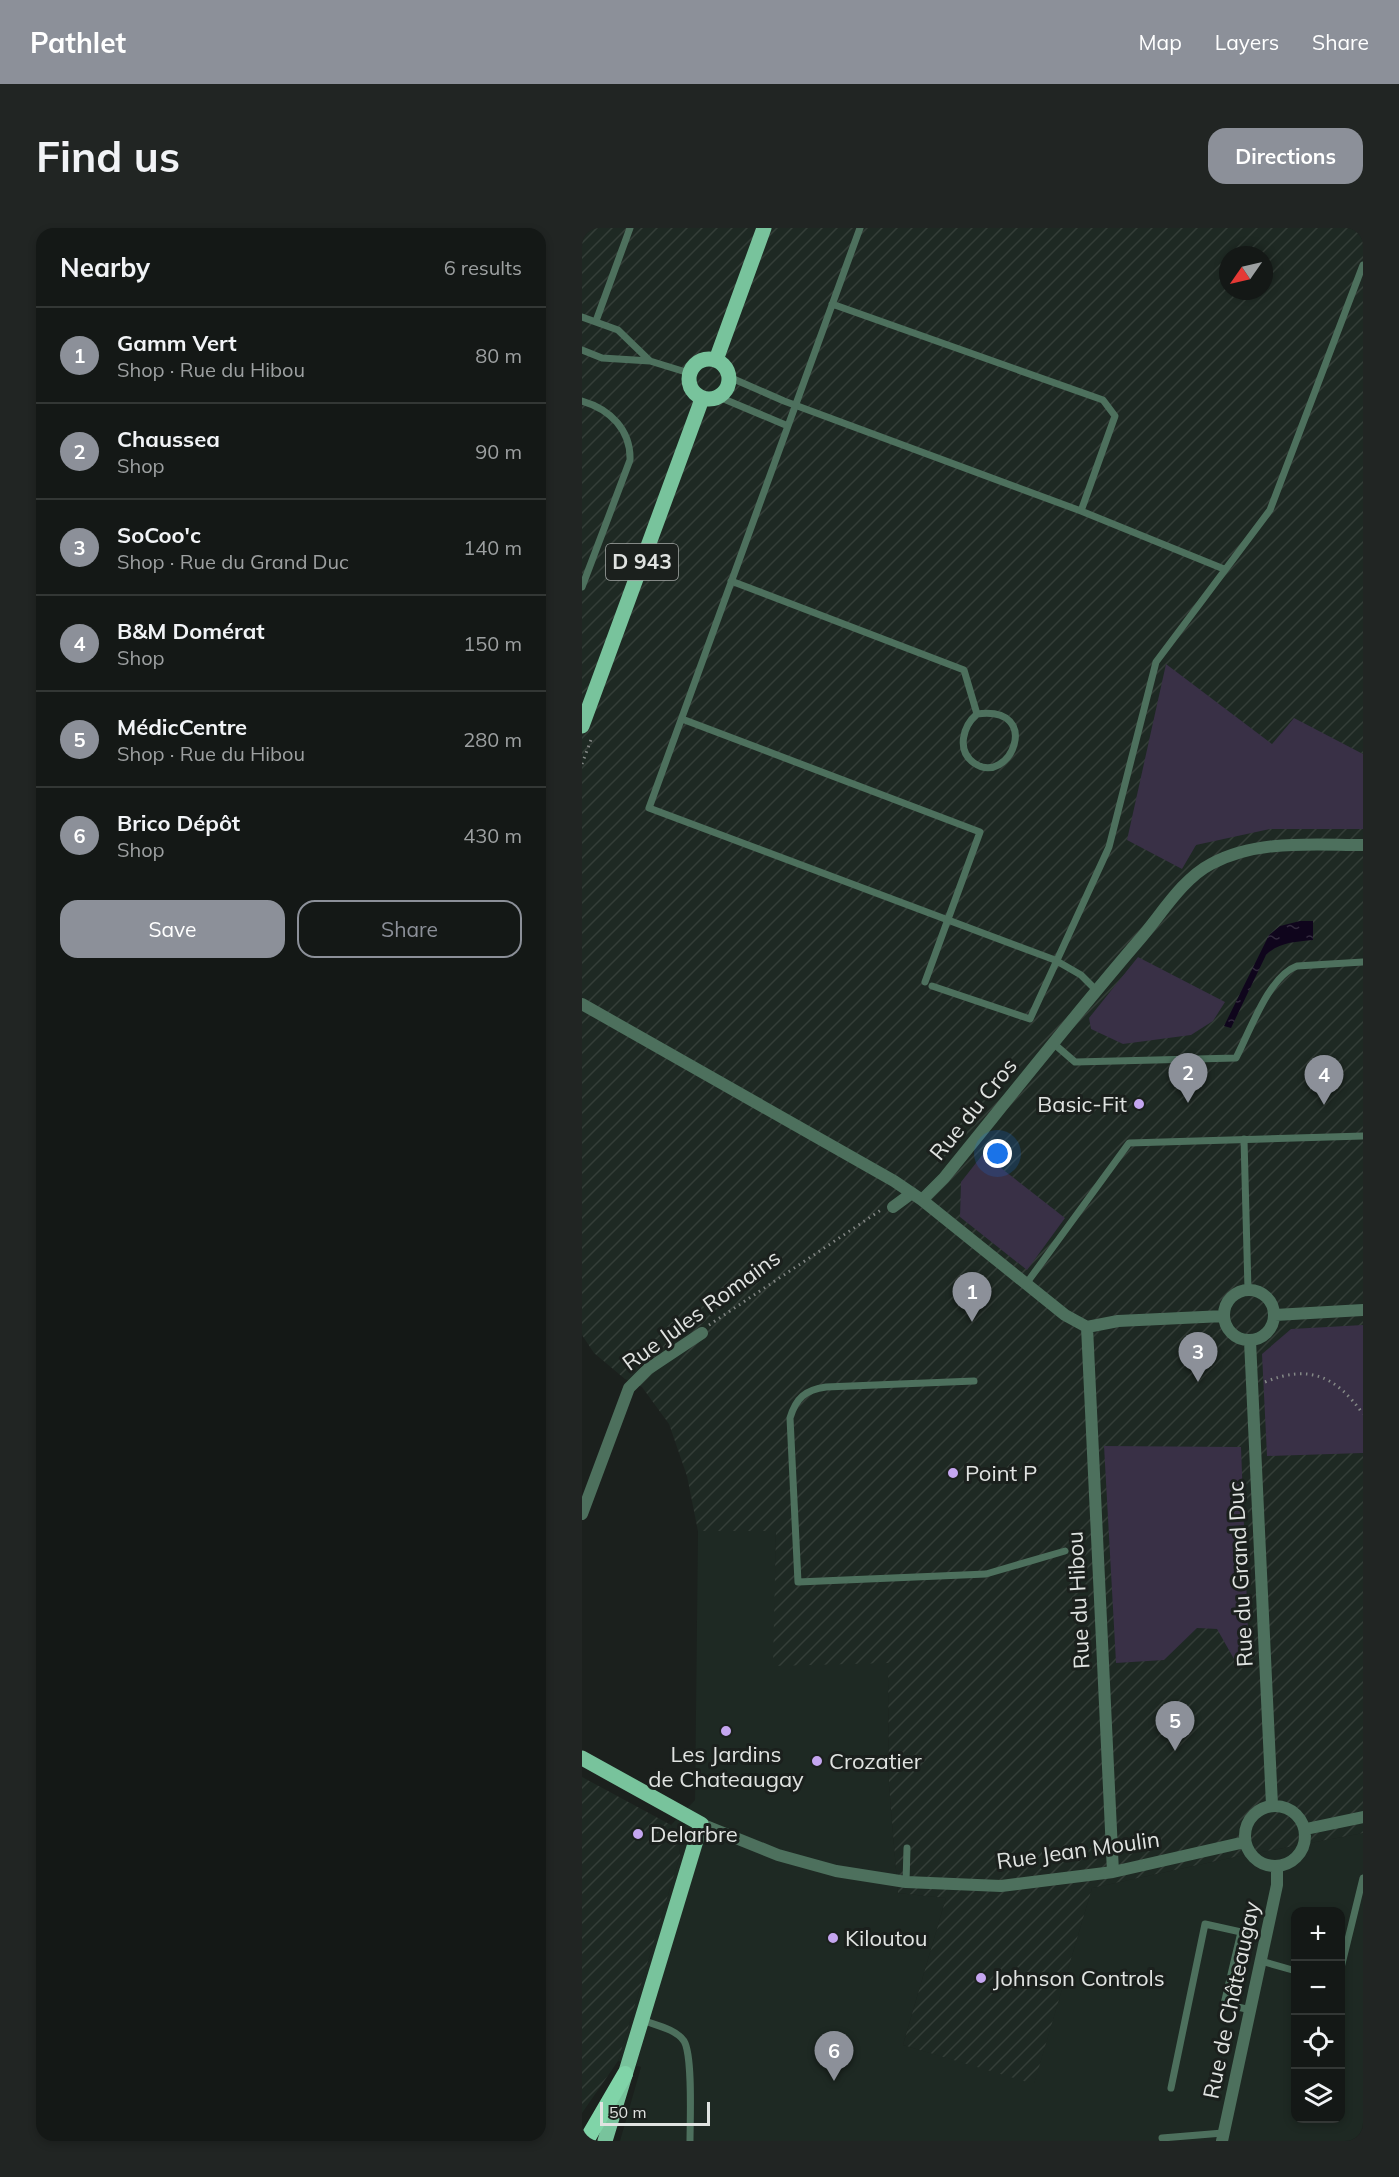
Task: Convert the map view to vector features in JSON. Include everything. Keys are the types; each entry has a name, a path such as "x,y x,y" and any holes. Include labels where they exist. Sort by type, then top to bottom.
{"highway":[{"path":"586,2141 625,2074"}],"main road":[{"path":"716,360 764,228"},
{"path":"709,359 716,360 726,368 729,377 727,388 719,397 702,399 689,386 689,373 697,363 709,359"},
{"name":"D 943","path":"582,726 702,399"},
{"name":"Rue Jean Moulin","path":"582,1758 702,1824"},
{"path":"605,2141 702,1824"}],"street":[{"name":"Rue du Cros","path":"917,1197 944,1178 1096,990 1190,880 1210,864 1227,857 1270,847 1309,843 1363,845"},
{"path":"582,1004 917,1197 1065,1315 1087,1327 1118,1321 1224,1316"},
{"path":"892,1207 917,1197"},
{"path":"1248,1290 1263,1294 1273,1306 1275,1314 1270,1330 1258,1339 1250,1341 1242,1340 1229,1331 1224,1316 1228,1301 1233,1295 1248,1290"},
{"path":"1275,1314 1363,1310"},
{"name":"Rue du Hibou","path":"1087,1327 1113,1872"},
{"name":"Rue Jules Romains","path":"582,1514 629,1388 648,1369 702,1333"},
{"name":"Rue du Grand Duc","path":"1250,1341 1272,1805"},
{"path":"1272,1805 1288,1808 1300,1817 1306,1829 1306,1843 1300,1855 1288,1864 1277,1867 1258,1861 1245,1842 1249,1820 1260,1809 1272,1805"},
{"path":"1306,1829 1363,1817"},
{"name":"Rue Jean Moulin","path":"702,1824 790,1858 836,1870 906,1882 1013,1885 1113,1872 1245,1842"},
{"name":"Rue de Châteaugay","path":"1222,2137 1277,1885 1277,1867"}],"lane":[{"path":"596,321 630,228"},
{"path":"860,228 649,808 1055,960 1081,975 1096,990"},
{"path":"932,986 1030,1019 1055,960 1110,847 1156,662 1270,510 1363,264"},
{"path":"832,304 1103,400 1115,416 1081,511"},
{"path":"582,317 627,336 650,361"},
{"path":"582,350 602,358 650,361 689,373"},
{"path":"729,377 795,405 1081,511 1224,569"},
{"path":"719,397 788,426"},
{"path":"582,400 606,412 622,426 630,445 630,460 582,587"},
{"path":"732,582 964,670 977,714"},
{"path":"977,714 998,714 1007,719 1017,737 1009,758 998,765 985,767 974,764 966,756 963,745 964,732 977,714"},
{"path":"682,719 980,832 925,982"},
{"path":"1053,1042 1075,1062 1236,1058 1270,990 1286,969 1297,966 1363,962"},
{"path":"1026,1284 1129,1143 1363,1136"},
{"path":"1244,1139 1248,1290"},
{"path":"974,1381 826,1387 814,1389 799,1397 790,1418 798,1582 986,1574 1065,1551"},
{"path":"906,1848 906,1882"},
{"path":"1344,1961 1363,1878"},
{"path":"1171,2088 1205,1924 1266,1937"},
{"path":"1241,1932 1224,2004 1251,2010"},
{"path":"1261,1961 1291,1970"},
{"path":"642,2020 672,2031 684,2041 688,2056 690,2141"},
{"path":"1162,2138 1222,2137"}],"path":[{"name":"Rue Jules Romains","path":"702,1333 711,1324 883,1209 892,1207"},
{"path":"1252,1388 1280,1376 1311,1373 1335,1384 1353,1400 1363,1414"}],"shaded area":[{"path":"582,228 1363,228 1363,1833 1230,1858 1092,1888 1034,2084 903,2045 946,1898 898,1893 889,1785 888,1663 773,1666 776,1531 698,1531 687,1476 669,1424 642,1387 625,1379 594,1353 582,1335"},
{"path":"1166,664 1272,744 1294,718 1363,754 1363,829 1270,829 1196,845 1182,869 1127,840"},
{"path":"1138,957 1225,1002 1213,1021 1191,1035 1123,1044 1091,1029 1089,1018"},
{"path":"983,1154 1065,1218 1027,1270 960,1217 961,1182"},
{"path":"1363,1325 1363,1453 1267,1456 1262,1354 1291,1329"},
{"path":"1104,1446 1241,1447 1249,1657 1234,1659 1217,1629 1197,1628 1164,1660 1116,1663"},
{"path":"698,1531 776,1531 774,1665 888,1662 889,1785 898,1893 946,1898 903,2045 1034,2083 1092,1888 1230,1858 1363,1833 1363,2141 620,2141 641,2067 618,2061 680,1855 678,1836 671,1825 695,1800"},
{"path":"582,1777 671,1825 678,1836 680,1855 618,2061 582,2113"}],"water":[{"path":"1300,921 1313,921 1313,940 1282,945 1266,955 1231,1028 1224,1026 1269,935 1280,926"}],"place":[{"name":"Chaussea","path":"1188,1103"},
{"name":"Basic-Fit","path":"1139,1104"},
{"name":"B&M Domérat","path":"1324,1105"},
{"name":"Gamm Vert","path":"972,1322"},
{"name":"SoCoo'c","path":"1198,1382"},
{"name":"Point P","path":"953,1473"},
{"name":"Les Jardins de Chateaugay","path":"726,1731"},
{"name":"MédicCentre","path":"1175,1751"},
{"name":"Crozatier","path":"817,1761"},
{"name":"Delarbre","path":"638,1834"},
{"name":"Kiloutou","path":"833,1938"},
{"name":"Johnson Controls","path":"981,1978"},
{"name":"Brico Dépôt","path":"834,2081"}]}
